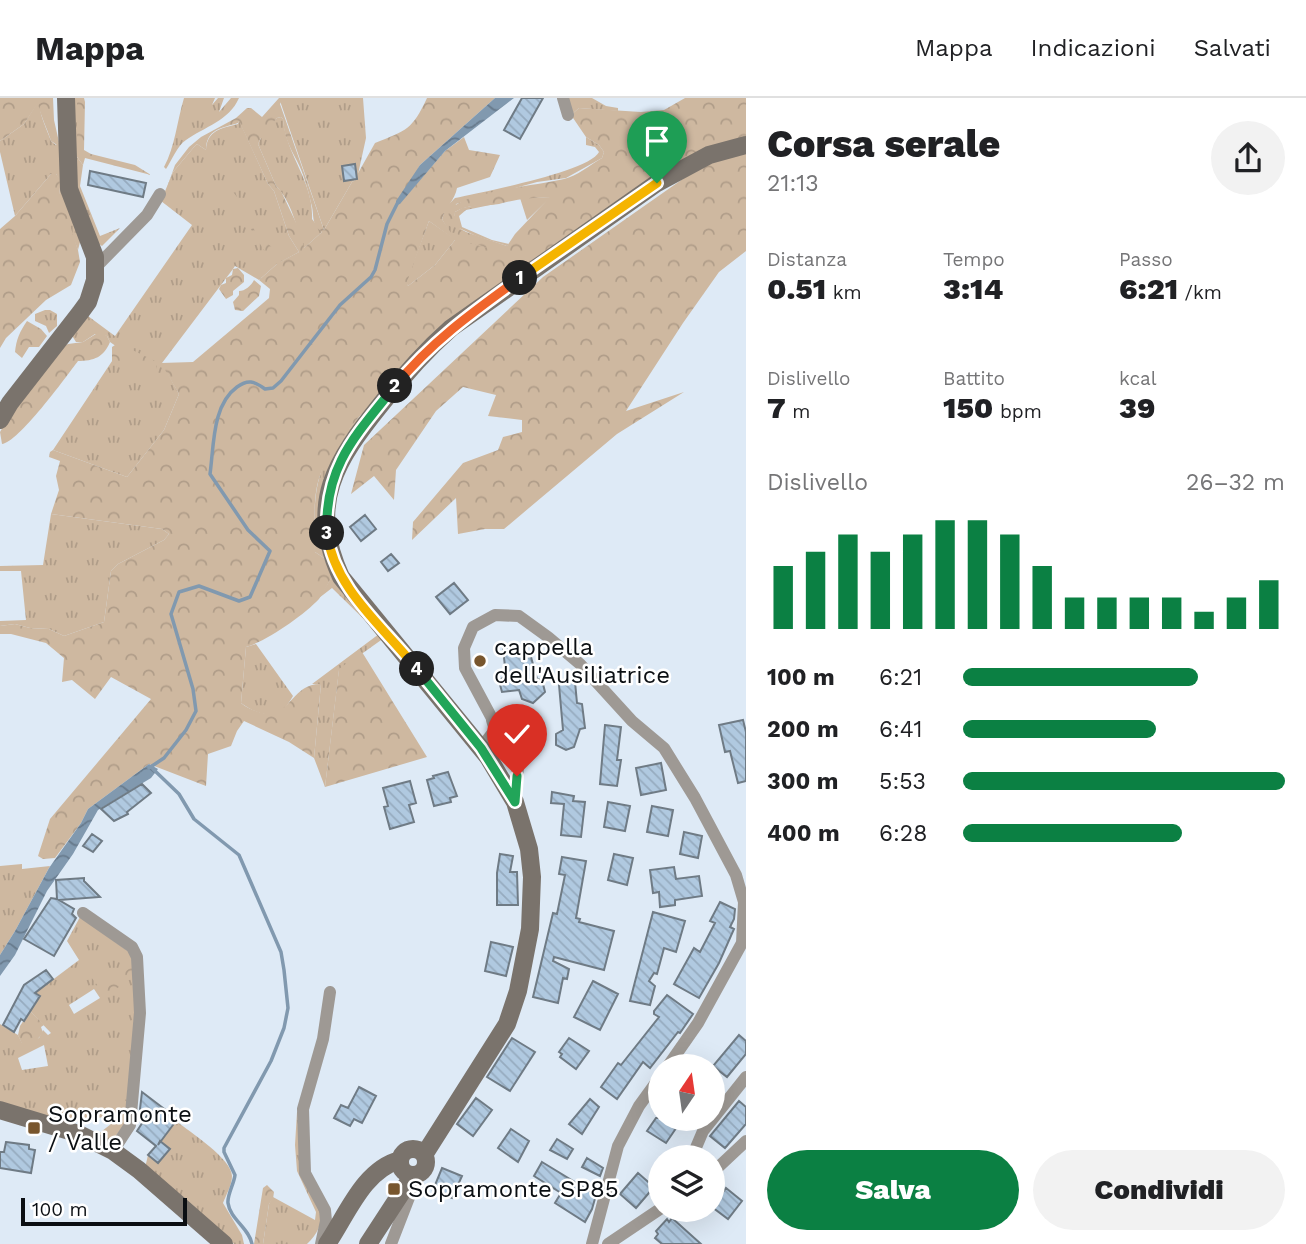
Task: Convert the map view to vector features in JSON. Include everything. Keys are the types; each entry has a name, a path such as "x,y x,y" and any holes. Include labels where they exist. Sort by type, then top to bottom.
{"main road":[{"path":"0,420 10,403 88,302 93,290 95,257 69,189 66,98"},
{"path":"368,1244 415,1175 426,1166 424,1155 507,1024 518,991 530,929 532,877 529,849 515,802 481,748 341,577 332,559 326,515 333,475 343,454 397,384 423,353 461,320 657,183 709,155 746,145"},
{"path":"0,1110 79,1134 113,1151 139,1170 224,1244"},
{"path":"327,1244 373,1174 389,1163 400,1160 407,1150 414,1149 424,1155"},
{"path":"400,1160 403,1170 415,1175"}],"street":[{"path":"563,98 568,115"},
{"path":"96,267 147,215 160,194"},
{"path":"515,802 518,767 465,668 464,648 473,627 495,615 520,616 580,664 632,721 664,748 695,797 731,865 744,902 742,943 698,1023 676,1054"},
{"path":"481,748 495,730 490,713"},
{"path":"83,914 132,947 137,957 140,1013 130,1125 113,1151"},
{"path":"321,1244 326,1221 325,1210 305,1173 303,1109 323,1039 330,992"},
{"path":"725,1093 746,1066"},
{"path":"696,1145 703,1130 746,1077"},
{"path":"592,1244 618,1146 648,1094"},
{"path":"725,1161 746,1141"},
{"path":"391,1244 415,1175"},
{"path":"608,1244 648,1217"}],"green space":[{"path":"0,98 53,98 59,142 57,145 51,141 38,103 24,124 0,141"},
{"path":"72,98 77,98 77,157 83,165 80,186 100,236 120,228 102,246 77,191"},
{"path":"77,98 84,98 85,102 84,150 135,165 151,175 85,158 83,165 77,157"},
{"path":"184,98 215,98 212,105 218,98 224,98 219,112 231,98 239,98 223,118 183,143 166,169 164,167"},
{"path":"279,98 363,98 366,138 357,179 352,182 324,230"},
{"path":"279,98 283,98 280,104 324,230 352,182 357,179 375,143 407,128 417,117 427,98 495,98 420,165 400,203 445,151 464,137 469,150 500,155 490,177 457,188 442,219 455,239 487,248 464,239 457,234 457,229 507,246 550,197 466,207 455,212 453,228 448,225 449,209 460,202 489,193 569,178 602,158 604,152 599,145 586,137 571,115 579,108 641,112 664,110 685,98 746,98 746,140 723,146 462,311 359,417 335,447 320,474 315,501 315,552 324,558 333,575 319,599 304,612 285,627 246,647 241,703 267,714 276,712 311,685 321,684 314,758 289,742 244,721 231,746 208,754 206,786 149,764 88,809 55,858 43,859 38,856 50,819 151,699 111,677 95,699 72,680 62,682 64,658 46,643 11,634 0,634 0,626 15,624 49,629 64,636 104,622 111,571 118,564 164,540 169,534 162,529 51,514 59,490 56,476 60,461 49,457 50,452 53,450 127,477 164,430 179,394 161,363 193,362 269,298 270,289 259,280 277,264 272,262 230,193 237,197 257,235 273,248 280,262 299,252 289,236 274,191 268,184 239,121 212,134 206,150 197,144 173,172 165,193 175,165 201,137 236,118 247,108 262,117","holes":["281,117 287,141 305,181 314,222 322,232 304,248 300,231 258,144 262,128 266,131","429,221 455,240 435,265 408,286 407,282"]},
{"path":"566,98 592,98 606,106 618,108 618,111 579,108 571,115"},
{"path":"39,100 41,115 51,141 56,145 59,142 61,148 80,242 78,250 62,206 56,174 51,174 15,216 0,152 0,141 24,124"},
{"path":"281,117 289,145 309,193 312,219 322,232 303,249 290,207 276,186 258,144 261,127 267,127"},
{"path":"239,120 268,184 274,191 289,236 299,252 277,264 259,280 235,266 162,363 179,394 164,430 127,477 53,450 120,349 110,342 107,336 95,334 83,342 76,342 71,334 88,316 115,336 192,225 161,201 173,172 197,144 206,150 212,134 238,124"},
{"path":"586,137 599,145 604,152 602,158 566,178 537,182 456,204 453,221 455,212 462,208 500,203 466,210 459,216 462,227 509,244 507,246 459,228 503,253 455,240 435,265 408,286 406,282 429,221 452,237 442,219 446,207 455,198 576,167 599,152 595,147 586,145"},
{"path":"746,152 746,251 719,272 626,411 684,392 617,434 504,529 458,534 456,498 412,540 413,522 463,463 498,450 503,437 522,432 522,420 488,416 496,395 463,387 436,411 396,470 394,500 374,476 351,494 364,445 543,277 687,176 719,158"},
{"path":"51,174 56,174 60,179 59,191 80,262 71,285 46,300 6,338 0,348 0,229 15,216"},
{"path":"551,197 527,220 520,198"},
{"path":"238,268 244,275 244,282 226,299 219,289 226,283 226,278 232,275 233,269"},
{"path":"254,280 261,286 259,296 243,311 235,310 233,302 239,291 248,288"},
{"path":"45,310 57,314 57,326 49,333 46,326 35,321 35,314"},
{"path":"27,321 47,336 39,347 29,347 22,358 15,352"},
{"path":"99,332 107,336 110,342 105,351 94,359 78,361 30,422 2,444 0,432 10,415 61,348 83,342"},
{"path":"118,343 155,361 158,373 155,380 144,376 129,361 123,365 112,361 112,347"},
{"path":"315,397 349,429 367,411 320,535 324,558 315,552 315,514 316,491 328,455"},
{"path":"51,514 162,529 169,534 164,540 118,564 111,571 104,622 64,636 49,629 15,624 0,626 0,621 26,620 21,571 0,571 0,566 43,565"},
{"path":"333,575 384,638 339,670 325,787 314,758 321,684 312,684 379,634 332,588 319,598"},
{"path":"256,644 293,696 282,711 277,713 261,713 241,703 246,647"},
{"path":"362,652 427,757 325,787 339,669"},
{"path":"22,864 22,869 50,866 0,955 0,866"},
{"path":"80,917 132,954 136,1007 127,1121 112,1141 97,1135 111,1124 112,1116 67,1122 0,1103 0,1024 18,1035 22,1043 39,1038 43,1030 48,1035 51,1033 30,1011 40,996 35,993 79,960 67,941","holes":["94,989 100,998 74,1014 69,1005","44,1045 48,1066 22,1070 18,1058"]},
{"path":"132,966 132,974 126,982 106,996 91,977 99,974 106,988 112,981 119,980"},
{"path":"30,1011 44,1025 41,1027 43,1033 35,1042 27,1045 22,1044 18,1035 20,1026"},
{"path":"114,1094 129,1101 123,1114 112,1116 105,1108 105,1098"},
{"path":"297,1112 301,1151 319,1199 321,1221 307,1244 263,1244 269,1204 273,1197 315,1220 316,1212 297,1171"},
{"path":"176,1121 209,1146 230,1169 231,1183 223,1203 242,1235 244,1244 234,1244 145,1168 148,1155 158,1163 170,1150 160,1141"},
{"path":"267,1185 274,1192 273,1199 269,1204 263,1244 254,1244 263,1188"}],"water":[{"path":"495,98 514,98 445,151 400,204 396,205 420,165"},
{"path":"149,764 158,769 151,778 98,810 73,854 47,891 15,955 0,976 0,955 49,868 88,809"}],"building":[{"path":"522,98 543,98 520,139 504,130"},
{"path":"355,164 357,179 344,181 342,166"},
{"path":"90,171 146,183 143,197 88,185"},
{"path":"365,515 376,529 361,541 350,527"},
{"path":"391,554 399,563 388,571 381,562"},
{"path":"454,583 468,600 450,614 436,597"},
{"path":"510,645 520,648 521,652 531,657 537,679 542,680 545,692 533,703 522,699 519,690 502,692 499,681 506,675 503,649"},
{"path":"567,678 575,682 577,703 582,704 585,728 580,729 574,747 566,750 556,745 556,734 563,730 559,685"},
{"path":"743,720 746,732 746,781 738,783 730,751 725,752 719,725"},
{"path":"605,725 621,727 617,760 621,760 617,786 600,784"},
{"path":"661,763 666,790 641,795 636,768"},
{"path":"448,772 457,796 450,798 451,802 434,806 427,780"},
{"path":"410,781 416,803 409,805 414,822 390,829 384,807 388,806 383,788"},
{"path":"142,784 151,793 127,812 128,814 114,821 101,809"},
{"path":"552,792 574,796 573,801 585,802 581,837 561,835 564,804 551,803"},
{"path":"608,802 630,806 625,831 604,827"},
{"path":"652,806 673,810 668,836 647,832"},
{"path":"684,832 702,836 698,858 680,854"},
{"path":"92,834 102,841 93,852 83,846"},
{"path":"500,854 513,856 510,872 517,872 518,905 497,905"},
{"path":"614,854 633,858 627,885 608,880"},
{"path":"562,857 586,861 576,918 580,919 579,922 614,931 604,970 554,957 553,961 569,969 567,979 563,978 558,1003 533,997 553,913 557,914 565,875 559,874"},
{"path":"674,867 676,879 699,876 702,896 675,900 675,905 660,907 659,892 653,893 650,870"},
{"path":"84,878 100,897 59,900 74,909 72,914 76,918 54,956 24,939 51,898 57,899 56,880"},
{"path":"720,902 735,909 730,927 734,929 699,998 674,984 694,948 700,952 715,923 710,921"},
{"path":"653,912 685,921 676,952 664,948 657,974 654,973 649,981 655,986 650,1005 630,1001"},
{"path":"491,942 513,947 506,976 485,971"},
{"path":"46,970 53,979 35,993 40,996 24,1021 21,1019 14,1032 3,1025 24,985"},
{"path":"593,981 618,994 600,1030 574,1017"},
{"path":"667,995 693,1014 661,1054 648,1054 648,1066 643,1062 617,1099 601,1087 618,1063 621,1065 659,1017 654,1011"},
{"path":"739,1035 746,1041 746,1054 727,1077 723,1054"},
{"path":"512,1038 535,1052 510,1091 487,1077"},
{"path":"569,1038 589,1051 576,1069 560,1057 562,1054 559,1052"},
{"path":"359,1087 376,1096 362,1123 354,1119 350,1126 334,1118 341,1105 348,1108"},
{"path":"142,1092 176,1121 161,1142 170,1149 158,1163 148,1155 156,1146 137,1131 148,1114 140,1109"},
{"path":"476,1098 492,1110 473,1136 457,1124"},
{"path":"590,1099 599,1107 582,1134 569,1124"},
{"path":"739,1101 746,1107 746,1124 725,1148 725,1145 710,1136 714,1131 725,1131 725,1118"},
{"path":"511,1129 529,1141 518,1162 498,1148"},
{"path":"648,1130 674,1131 666,1143"},
{"path":"557,1139 573,1149 567,1159 550,1150"},
{"path":"6,1142 29,1145 29,1149 35,1150 31,1173 0,1168 0,1152 4,1152"},
{"path":"587,1158 603,1168 600,1176 582,1167"},
{"path":"542,1162 596,1195 585,1222 555,1203 561,1193 534,1176"},
{"path":"442,1168 462,1176 452,1198 433,1190"},
{"path":"638,1173 648,1182 648,1194 636,1208 620,1194"},
{"path":"725,1189 742,1201 728,1219 725,1217"},
{"path":"664,1222 676,1222 701,1244 662,1244 655,1238 658,1234 656,1231"}],"waterway":[{"path":"149,768 164,758 186,730 196,711 193,689 171,614 179,592 199,586 239,601 250,597 270,551 248,530 210,474 216,427 223,404 229,395 244,383 254,383 265,389 273,388 281,381 340,305 371,277 387,224 398,202"},
{"path":"153,769 179,794 194,819 239,855 281,952 288,1008 284,1028 271,1061 224,1148 235,1175 228,1200 229,1209 252,1244"}],"place":[{"name":"cappella dell'Ausiliatrice","path":"480,661"},
{"name":"Sopramonte / Valle","path":"34,1128"},
{"name":"Sopramonte SP85","path":"394,1189"}],"route":[{"path":"517,776 515,802 488,757 341,577 332,559 327,536 326,515 333,475 343,454 368,420 423,353 461,320 657,183"}]}
